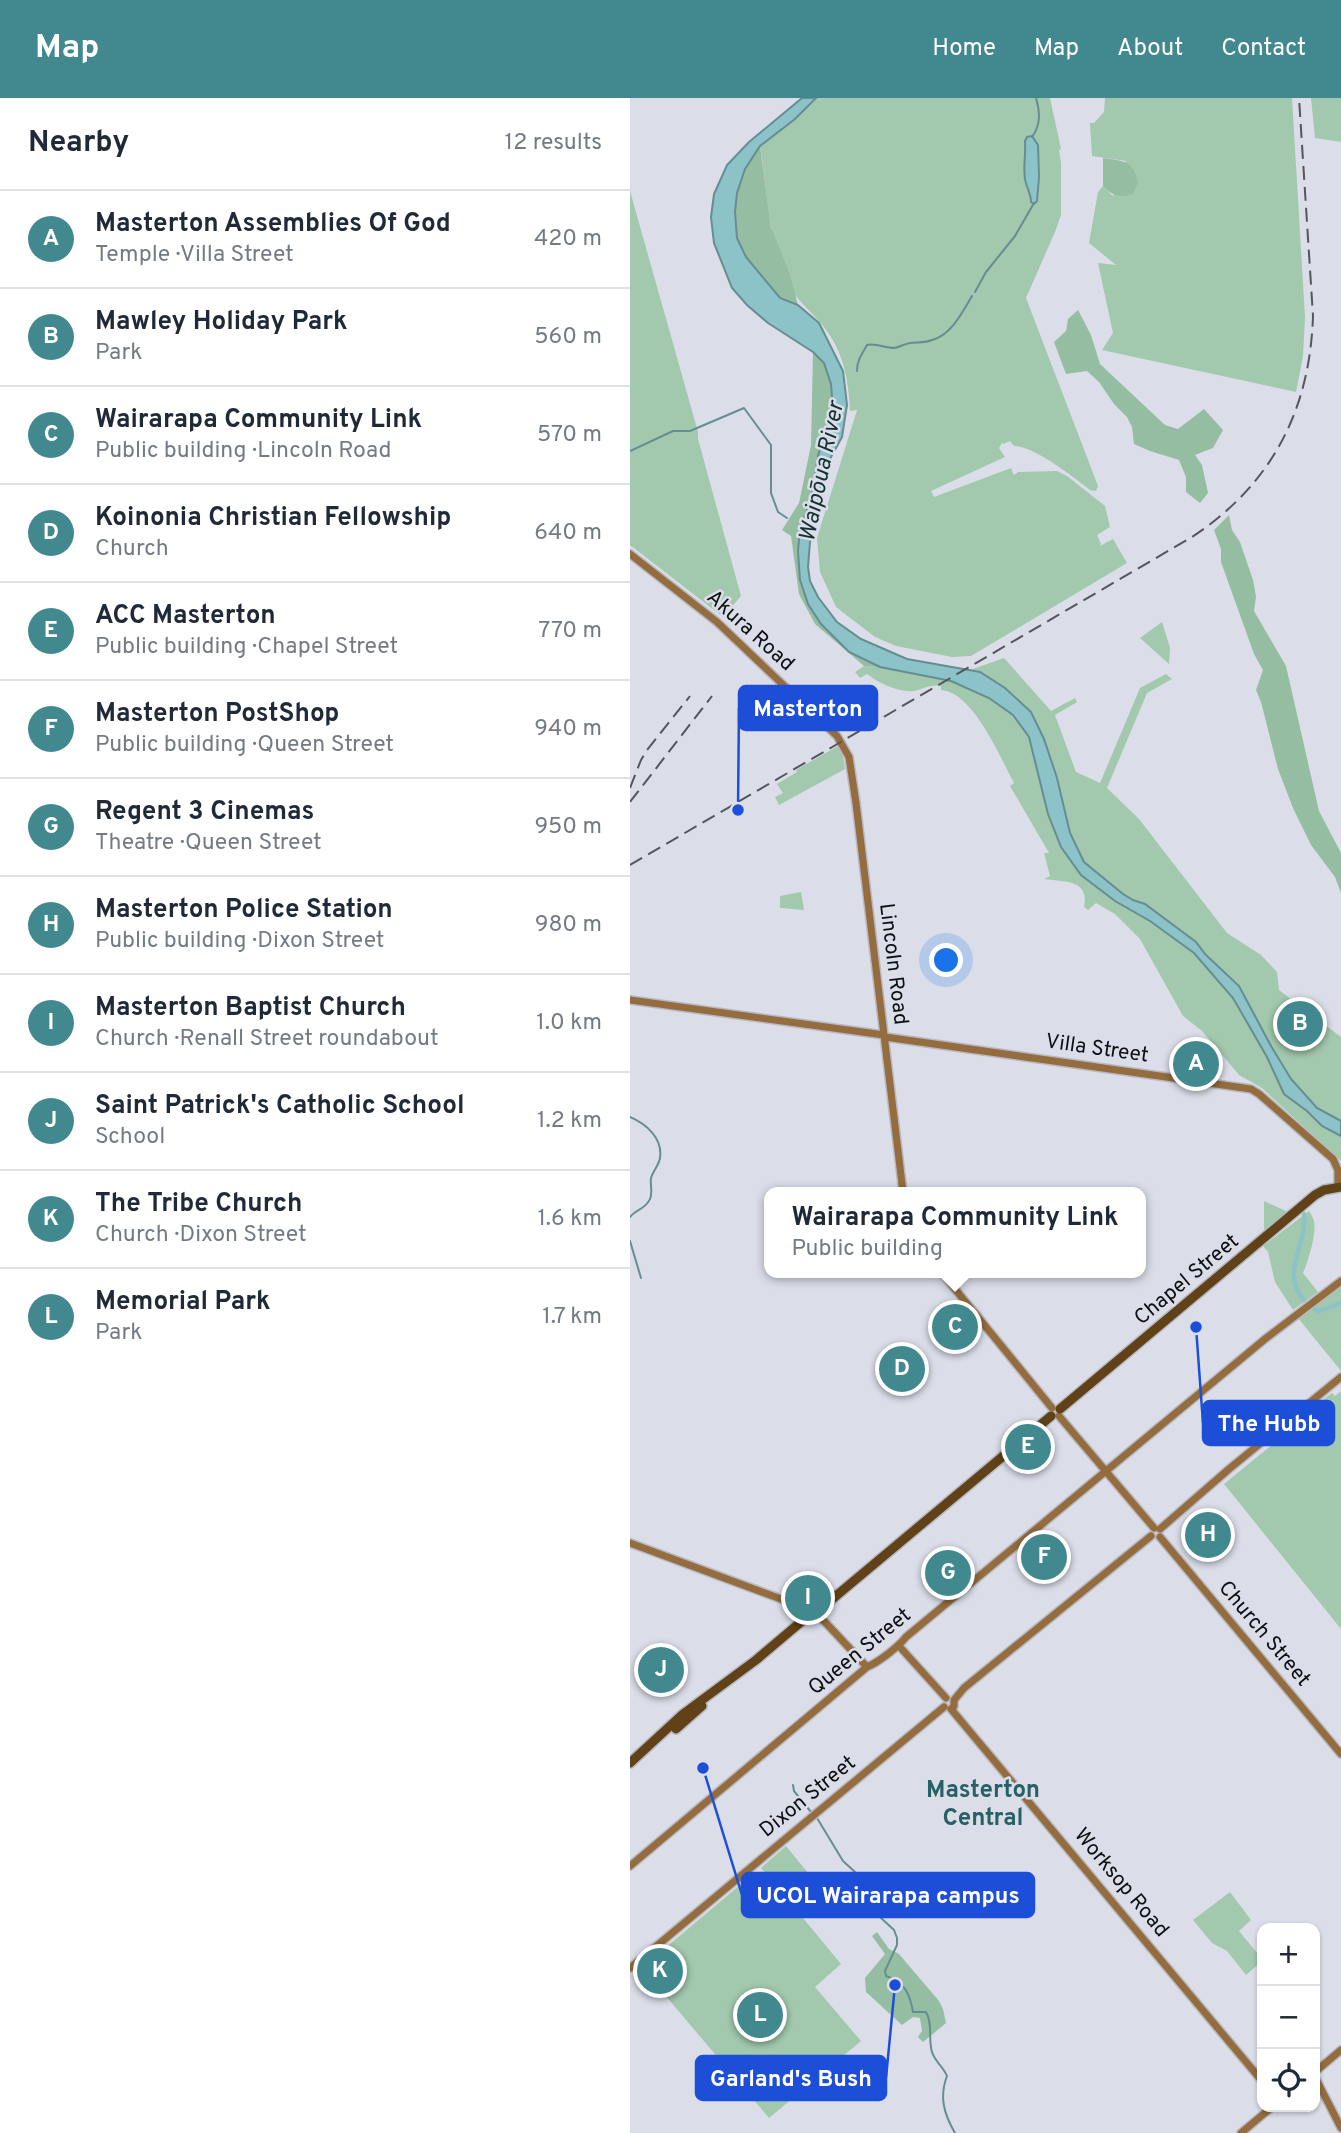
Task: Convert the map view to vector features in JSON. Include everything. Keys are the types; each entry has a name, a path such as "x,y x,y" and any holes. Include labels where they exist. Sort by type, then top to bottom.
{"highway":[{"name":"Chapel Street","path":"630,1763 683,1714 792,1631 1315,1195 1339,1187"}],"street":[{"name":"Akura Road","path":"630,554 732,635 842,742"},
{"name":"Lincoln Road","path":"842,742 849,757 852,779 902,1187"},
{"name":"Villa Street","path":"630,1000 1251,1089 1332,1158 1338,1170 1339,1187"},
{"path":"946,1278 1106,1472"},
{"name":"Queen Street","path":"630,1866 867,1667 899,1646 906,1637 1264,1340 1341,1281"},
{"path":"948,1708 943,1701 950,1699 1156,1532 1341,1377"},
{"name":"Church Street","path":"1106,1472 1341,1754"},
{"path":"630,1543 813,1613 834,1631 867,1667"},
{"path":"899,1646 950,1699"},
{"name":"Dixon Street","path":"630,1968 948,1708"},
{"name":"Worksop Road","path":"948,1708 1257,2075"},
{"path":"1320,2069 1341,2050"},
{"path":"1320,2084 1341,2128"},
{"path":"1241,2133 1266,2112"}],"green space":[{"path":"816,98 1050,98 1061,149 1061,215 1026,298 1098,486 1096,491 1090,490 1042,456 1014,446 1010,441 1002,443 999,448 1005,457 931,491 934,497 1011,468 1014,475 1018,472 1057,471 1105,506 1110,527 1097,535 1100,546 1113,539 1127,563 971,656 952,657 896,646 875,637 836,607 820,572 817,538 857,410 850,411 846,374 834,342 794,294 781,266 772,233 760,146 795,119"},
{"path":"1105,98 1292,98 1305,317 1303,356 1296,392 1102,350 1113,333 1098,263 1116,265 1089,243 1098,192 1103,186 1113,196 1126,161 1092,156 1090,123 1094,123 1104,112"},
{"path":"1311,98 1341,98 1341,142 1315,138"},
{"path":"760,146 771,227 790,275 798,305 780,298 746,257 737,238 737,193 745,169"},
{"path":"1103,158 1122,161 1134,170 1138,183 1133,194 1116,195 1103,186"},
{"path":"630,191 741,596 723,617 630,545"},
{"path":"1078,310 1091,335 1100,364 1165,425 1178,429 1204,409 1223,430 1213,448 1195,455 1202,465 1208,493 1200,503 1186,492 1186,477 1179,460 1134,444 1132,427 1127,417 1099,382 1087,371 1066,374 1054,342 1066,331 1068,319"},
{"path":"813,352 824,363 831,384 833,409 818,456 811,500 800,528 808,604 821,624 849,652 880,667 864,666 815,624 799,594 791,536 782,530 799,503 811,445"},
{"path":"1229,515 1232,530 1240,542 1253,580 1256,597 1254,611 1286,666 1319,811 1341,853 1341,893 1335,877 1311,845 1278,769 1256,690 1263,670 1254,654 1221,562 1221,549 1214,530"},
{"path":"1162,622 1170,648 1169,664 1140,638"},
{"path":"1004,658 1051,711 1075,698 1077,702 1055,715 1076,772 1100,783 1140,688 1166,674 1172,679 1147,693 1107,788 1139,819 1227,933 1261,955 1277,972 1279,990 1341,1037 1341,1121 1317,1108 1291,1079 1239,986 1196,942 1145,904 1123,894 1084,862 1070,833 1044,739 980,672 970,670"},
{"path":"864,666 951,681 989,698 1013,715 1029,737 1048,814 1061,847 1081,875 1194,953 1233,998 1267,1057 1284,1094 1322,1126 1341,1136 1341,1161 1262,1088 1239,1075 1202,1031 1183,1016 1140,939 1115,914 1096,903 1088,910 1084,907 1083,891 1074,884 1044,879 1050,876 1044,853 1049,853 1010,786 1014,783 993,743 964,702 941,690 941,686 908,691 889,687 867,674 860,678 855,672"},
{"path":"838,746 845,769 779,805 775,797 783,793 777,784"},
{"path":"801,892 804,910 780,908 780,896"},
{"path":"1264,1201 1288,1212 1266,1231 1264,1229"},
{"path":"1309,1211 1314,1221 1314,1233 1303,1273 1318,1292 1293,1310 1275,1282 1268,1252 1263,1246"},
{"path":"1341,1283 1341,1371 1298,1318"},
{"path":"1341,1391 1341,1629 1224,1484 1322,1404 1323,1400 1332,1393 1335,1396"},
{"path":"786,1846 823,1891 798,1912 841,1964 815,1987 861,2041 769,2118 659,1988 673,1975 657,1955 740,1885 756,1903 781,1893 761,1868"},
{"path":"1230,1892 1251,1920 1239,1931 1257,1953 1257,1965 1246,1975 1227,1951 1212,1943 1193,1920"},
{"path":"877,1932 889,1949 899,1954 943,2009 946,2023 923,2042 918,2037 922,2031 920,2018 913,2017 902,2025 866,1992 865,1978 885,1954 872,1936"}],"water":[{"name":"Waipōua River","path":"802,98 816,98 795,119 760,146 745,169 737,193 735,212 737,238 746,257 780,298 798,305 819,323 843,371 847,405 842,437 825,468 810,542 810,581 818,597 837,622 861,639 907,659 980,672 1005,688 1031,712 1044,739 1057,778 1070,833 1084,862 1123,894 1145,904 1196,942 1239,986 1291,1079 1317,1108 1341,1121 1341,1136 1322,1126 1284,1094 1267,1057 1233,998 1194,953 1081,875 1061,847 1048,814 1029,737 1013,715 989,698 951,681 880,667 849,652 821,624 808,604 800,580 800,528 811,500 818,456 833,409 831,384 824,363 813,352 768,323 732,288 714,243 711,217 714,194 727,165 749,142"},
{"path":"1032,136 1038,145 1039,177 1037,201 1034,204 1031,202 1024,169 1025,141"}],"waterway":[{"path":"1032,137 1039,118 1036,98"},
{"path":"975,292 986,272 1015,236 1034,203"},
{"path":"857,371 867,345 894,348 939,337 955,322 972,296"},
{"path":"630,451 673,431 690,431 744,408 771,445 771,493 778,512 787,518"},
{"path":"630,1117 652,1133 660,1151 659,1161 651,1178 650,1199 630,1217"},
{"path":"1304,1214 1302,1237 1294,1269 1297,1290 1304,1300"},
{"path":"630,1241 641,1278"},
{"path":"1312,1308 1319,1311 1341,1303"},
{"path":"793,1785 794,1791 811,1812"},
{"path":"817,1818 843,1861 855,1872 874,1900 880,1917 894,1930 897,1945 885,1971 886,1976 905,1989 913,2012 926,2012 928,2016 932,2052 947,2076 943,2091 944,2105 955,2133"}],"railway":[{"path":"630,865 1192,537 1244,494 1281,443 1304,383 1310,351 1313,316 1299,98"},
{"path":"630,788 647,750 690,696"},
{"path":"630,802 712,696"}],"place":[{"name":"Masterton","path":"738,810"},
{"name":"Mawley Holiday Park","path":"1300,1024"},
{"name":"Masterton Assemblies Of God","path":"1196,1064"},
{"name":"Wairarapa Community Link","path":"955,1327"},
{"name":"The Hubb","path":"1196,1327"},
{"name":"Koinonia Christian Fellowship","path":"902,1369"},
{"name":"ACC Masterton","path":"1028,1447"},
{"name":"Masterton Police Station","path":"1208,1535"},
{"name":"Masterton PostShop","path":"1044,1557"},
{"name":"Regent 3 Cinemas","path":"948,1573"},
{"name":"Masterton Baptist Church","path":"808,1598"},
{"name":"Saint Patrick's Catholic School","path":"661,1670"},
{"name":"UCOL Wairarapa campus","path":"703,1768"},
{"name":"The Tribe Church","path":"660,1971"},
{"name":"Garland's Bush","path":"895,1985"},
{"name":"Memorial Park","path":"760,2015"}],"district":[{"name":"Masterton Central","path":"983,1805"}]}
